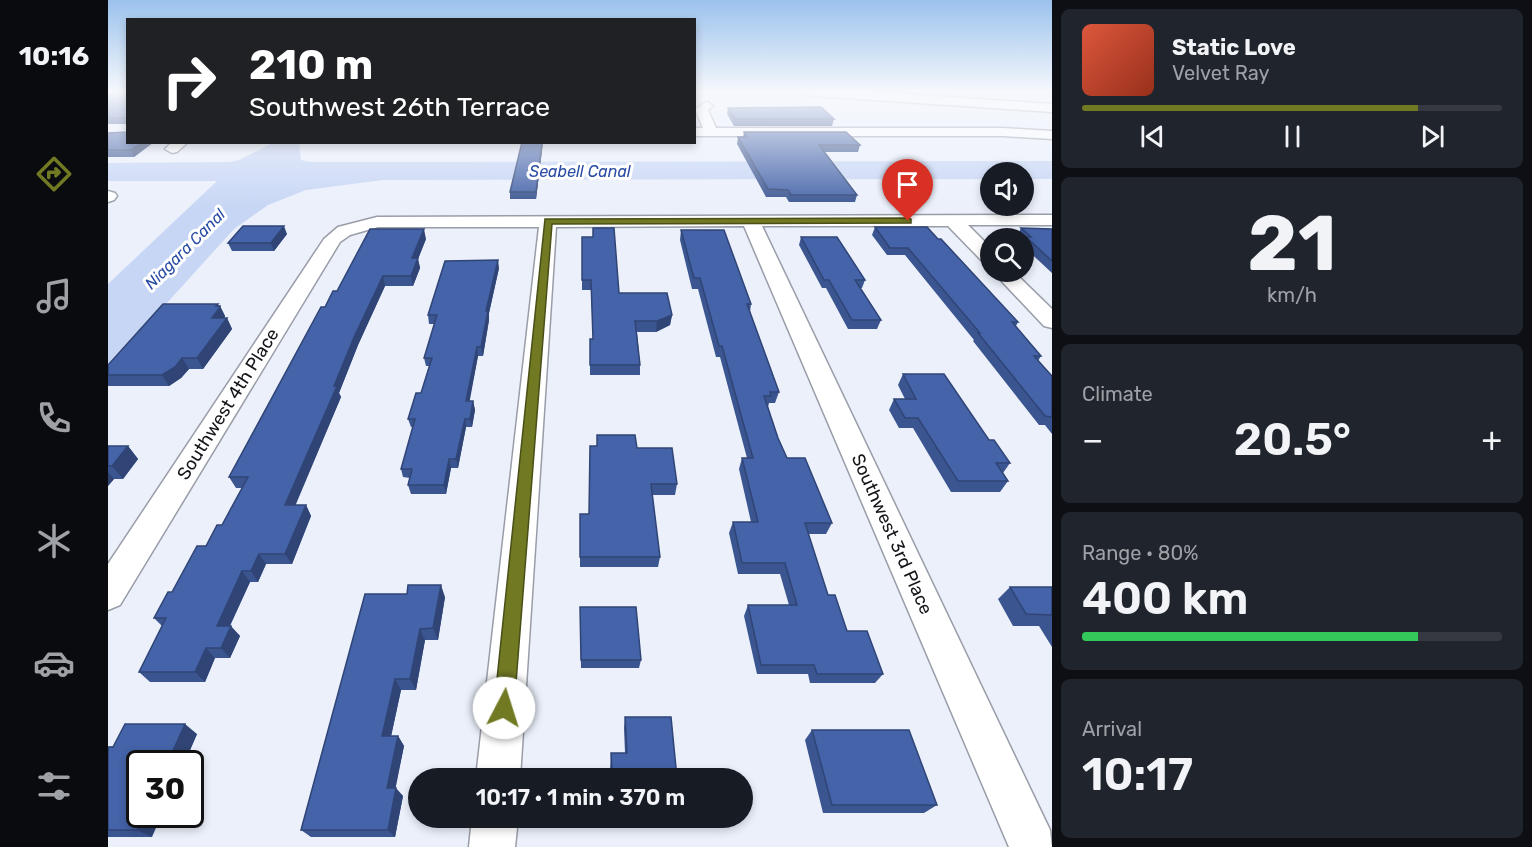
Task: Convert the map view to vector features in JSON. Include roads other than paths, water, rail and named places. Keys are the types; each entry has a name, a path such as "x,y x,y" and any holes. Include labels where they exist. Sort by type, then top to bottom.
{"street":[{"path":"696,132 1018,132 1052,135"},
{"path":"499,768 548,221 1052,220"},
{"name":"Southwest 4th Place","path":"108,594 333,239 344,231 359,225 377,222 548,221"},
{"name":"Southwest 3rd Place","path":"751,221 1033,847"},
{"path":"953,221 980,248"},
{"path":"1013,282 1052,321"},
{"path":"492,847 494,828"}],"water":[{"path":"271,144 299,144 301,160 311,162 1052,161 1052,179 1034,179 1034,162 980,162 980,179 383,180 306,190 268,205 234,229 108,368 108,284 217,181 108,181 108,163 230,162"}],"water label":[{"name":"Seabell Canal","path":"580,171"},
{"name":"Niagara Canal","path":"185,249"}]}
